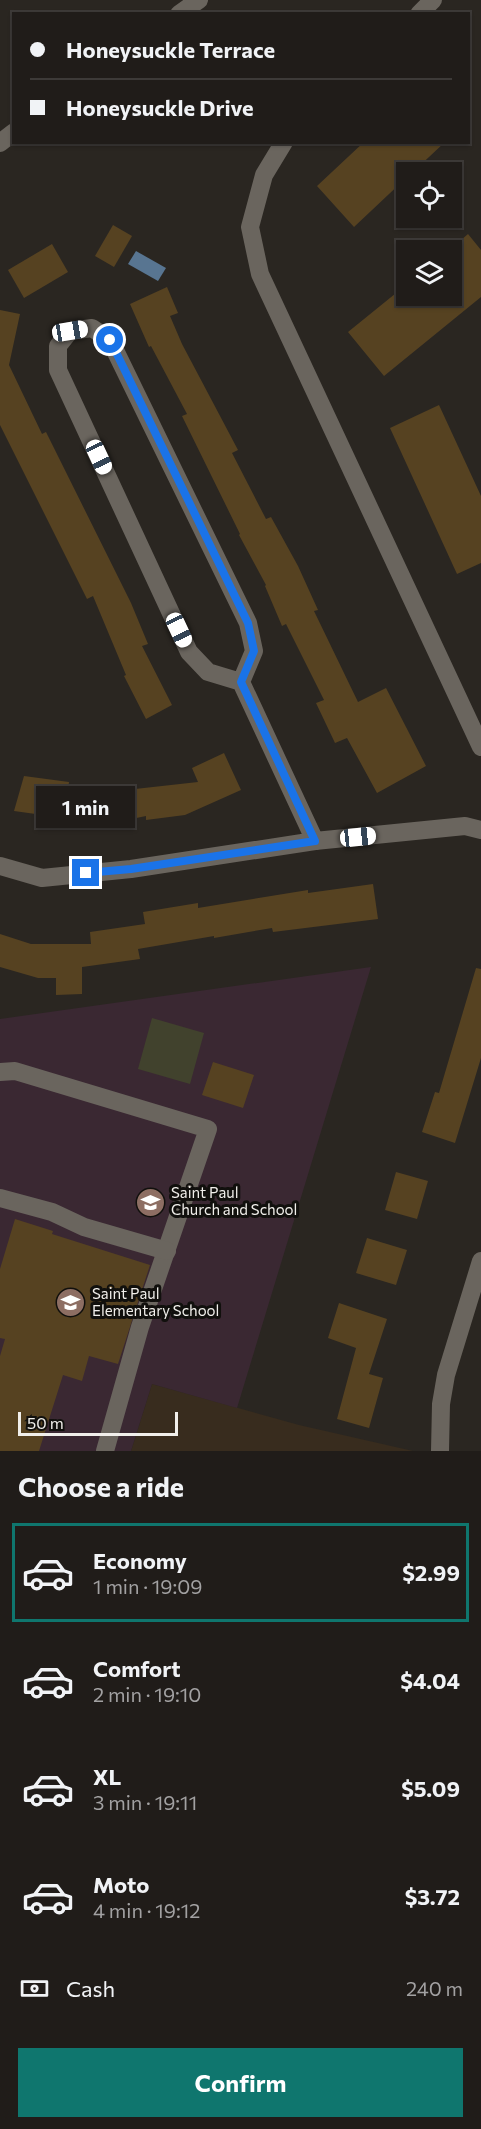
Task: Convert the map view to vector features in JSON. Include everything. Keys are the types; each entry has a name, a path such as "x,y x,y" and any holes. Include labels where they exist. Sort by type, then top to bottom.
{"street":[{"path":"182,12 199,0"},
{"path":"421,12 433,0"},
{"path":"0,143 12,134"},
{"path":"283,144 264,175 250,227 260,274 481,747"},
{"path":"241,682 208,672 189,652 58,370 58,346 70,331 92,328 110,340 228,581 248,623 254,651 241,682 315,841"},
{"path":"0,866 42,878 131,869 315,841 465,826 481,830"},
{"path":"0,1072 15,1071 207,1129 140,1327 105,1451"},
{"path":"0,1198 52,1212 84,1227 167,1251"},
{"path":"440,1451 441,1404 446,1375 481,1261"}],"shaded area":[{"name":"Saint Paul Church and School","path":"371,967 237,1408 152,1384 131,1451 0,1451 0,1019"},
{"path":"152,1384 299,1425 413,1451 131,1451"}],"green space":[{"path":"152,1018 204,1033 190,1084 138,1069"}],"water":[{"path":"136,251 166,268 158,281 128,264"}],"building":[{"path":"362,144 443,144 424,162 396,162 396,187 354,227 317,186"},
{"path":"113,225 132,236 114,267 95,256"},
{"path":"468,234 481,250 481,297 384,376 348,332 396,293 396,306 462,306 461,240"},
{"path":"52,244 68,272 24,298 8,270"},
{"path":"167,287 178,313 170,316 182,344 238,450 232,453 266,519 271,517 298,566 318,610 314,611 358,702 386,688 426,766 377,793 347,738 335,743 316,703 324,700 286,624 282,626 266,585 239,535 182,416 187,414 151,346 149,347 130,304"},
{"path":"0,310 20,314 9,365 42,434 46,432 131,603 148,644 142,646 172,705 146,719 124,676 126,675 93,596 87,599 0,425"},
{"path":"439,405 481,496 481,563 457,574 390,428"},
{"path":"224,753 241,790 185,815 146,820 146,816 88,828 86,821 14,811 24,776 69,782 67,799 126,788 126,790 198,782 192,768"},
{"path":"373,884 378,919 273,932 272,928 138,949 140,959 82,967 82,994 56,995 56,978 38,978 0,967 0,934 31,944 91,944 90,932 145,924 143,912 198,903 198,908 308,890 308,893"},
{"path":"476,968 481,969 481,1058 455,1143 422,1132 435,1092 439,1093"},
{"path":"213,1062 254,1075 243,1108 202,1095"},
{"path":"396,1172 428,1181 417,1219 385,1210"},
{"name":"Saint Paul Elementary School","path":"15,1219 53,1231 52,1234 150,1265 118,1364 89,1356 82,1381 63,1375 39,1451 0,1451 0,1356 5,1339 0,1338 0,1269"},
{"path":"367,1238 407,1250 396,1285 356,1273"},
{"path":"339,1303 387,1319 369,1374 383,1378 369,1428 337,1419 356,1348 328,1338"}],"place":[{"name":"Saint Paul Church and School","path":"150,1202"},
{"name":"Saint Paul Elementary School","path":"71,1303"}],"route":[{"path":"86,873 131,869 315,841 241,682 254,651 248,623 110,340"}]}
